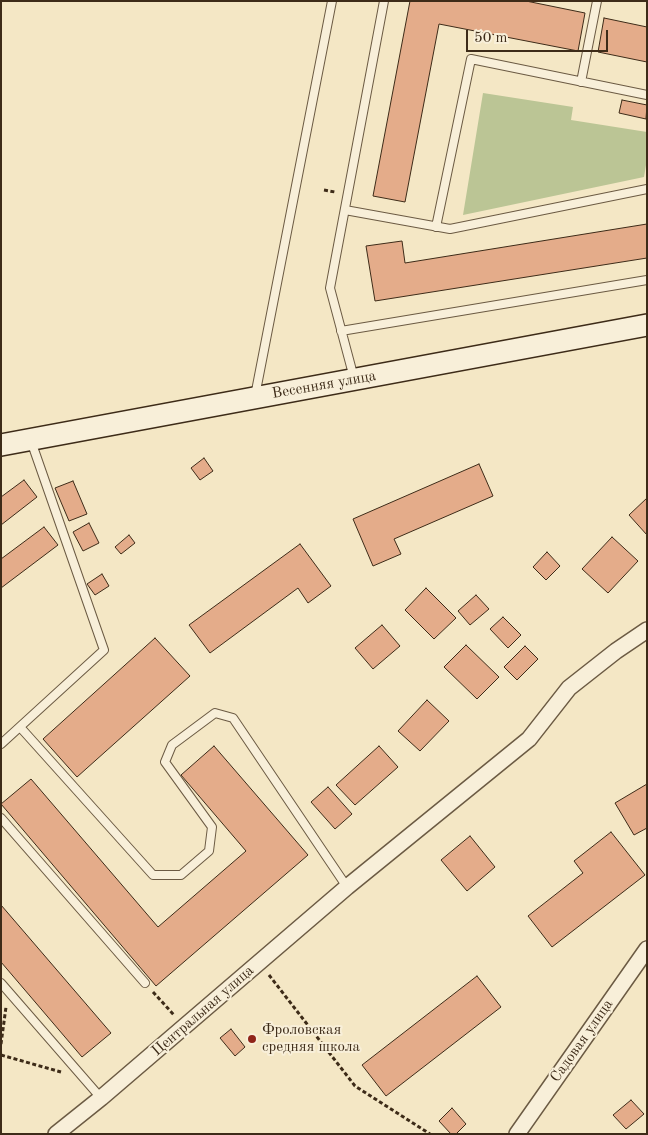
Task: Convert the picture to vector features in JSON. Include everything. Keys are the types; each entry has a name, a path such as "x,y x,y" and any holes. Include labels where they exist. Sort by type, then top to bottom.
{"street":[{"name":"Весенняя улица","path":"1,445 647,325"},
{"name":"Центральная улица","path":"56,1134 101,1098 347,887 529,739 569,688 616,650 647,630"},
{"name":"Садовая улица","path":"517,1134 647,949"}],"lane":[{"path":"255,398 332,1"},
{"path":"354,380 330,288 384,1"},
{"path":"581,82 597,1"},
{"path":"436,226 471,59 647,95"},
{"path":"345,210 450,229 647,189"},
{"path":"341,331 647,280"},
{"path":"1,744 104,650 30,439"},
{"path":"20,727 153,875 181,875 209,851 212,827 165,762 172,745 215,712 233,718 347,887"},
{"path":"1,818 145,983"},
{"path":"1,983 101,1098"}],"path":[{"path":"259,962 355,1086 430,1134"},
{"path":"145,983 185,1026"},
{"path":"1,1044 8,990"},
{"path":"1,1055 84,1078"}],"green space":[{"path":"483,93 573,107 571,120 647,132 647,159 644,177 463,215"}],"building":[{"path":"410,1 526,1 585,13 578,51 439,24 405,202 373,196"},
{"path":"604,18 647,27 647,62 598,52"},
{"path":"622,100 647,105 646,119 619,113"},
{"path":"647,224 647,258 375,301 366,246 402,241 405,263"},
{"path":"204,458 213,471 200,480 191,468"},
{"path":"479,464 493,496 394,539 401,554 373,566 353,519"},
{"path":"24,480 37,497 1,525 1,497"},
{"path":"73,481 87,514 69,521 55,488"},
{"path":"647,498 647,535 629,515"},
{"path":"89,523 99,543 83,551 73,532"},
{"path":"44,527 58,545 1,588 1,559"},
{"path":"129,535 135,543 121,554 115,547"},
{"path":"612,537 638,561 608,593 582,569"},
{"path":"300,544 331,586 308,603 298,588 210,653 189,625"},
{"path":"547,552 560,566 546,580 533,567"},
{"path":"102,574 109,586 95,595 87,584"},
{"path":"426,588 456,618 434,639 405,610"},
{"path":"476,595 489,609 470,625 458,611"},
{"path":"503,617 521,635 508,648 490,629"},
{"path":"382,625 400,646 373,669 355,648"},
{"path":"155,638 190,676 77,777 43,739"},
{"path":"466,645 499,677 477,699 444,667"},
{"path":"525,646 538,659 517,680 504,667"},
{"path":"427,700 449,721 420,751 398,731"},
{"path":"214,746 308,855 156,986 1,804 31,779 158,927 246,851 181,775"},
{"path":"379,746 398,767 355,805 336,785"},
{"path":"647,784 647,828 634,835 615,803"},
{"path":"328,787 352,814 335,829 311,802"},
{"path":"611,832 645,875 552,947 528,916 583,873 574,861"},
{"path":"470,836 495,867 467,891 441,860"},
{"path":"1,905 111,1033 82,1057 1,962"},
{"path":"477,976 501,1007 386,1096 362,1065"},
{"path":"231,1029 245,1047 235,1056 220,1038"},
{"path":"631,1100 644,1114 626,1129 613,1115"},
{"path":"452,1108 466,1124 456,1134 451,1134 439,1121"}],"place":[{"name":"Фроловская средняя школа","path":"252,1039"}]}
